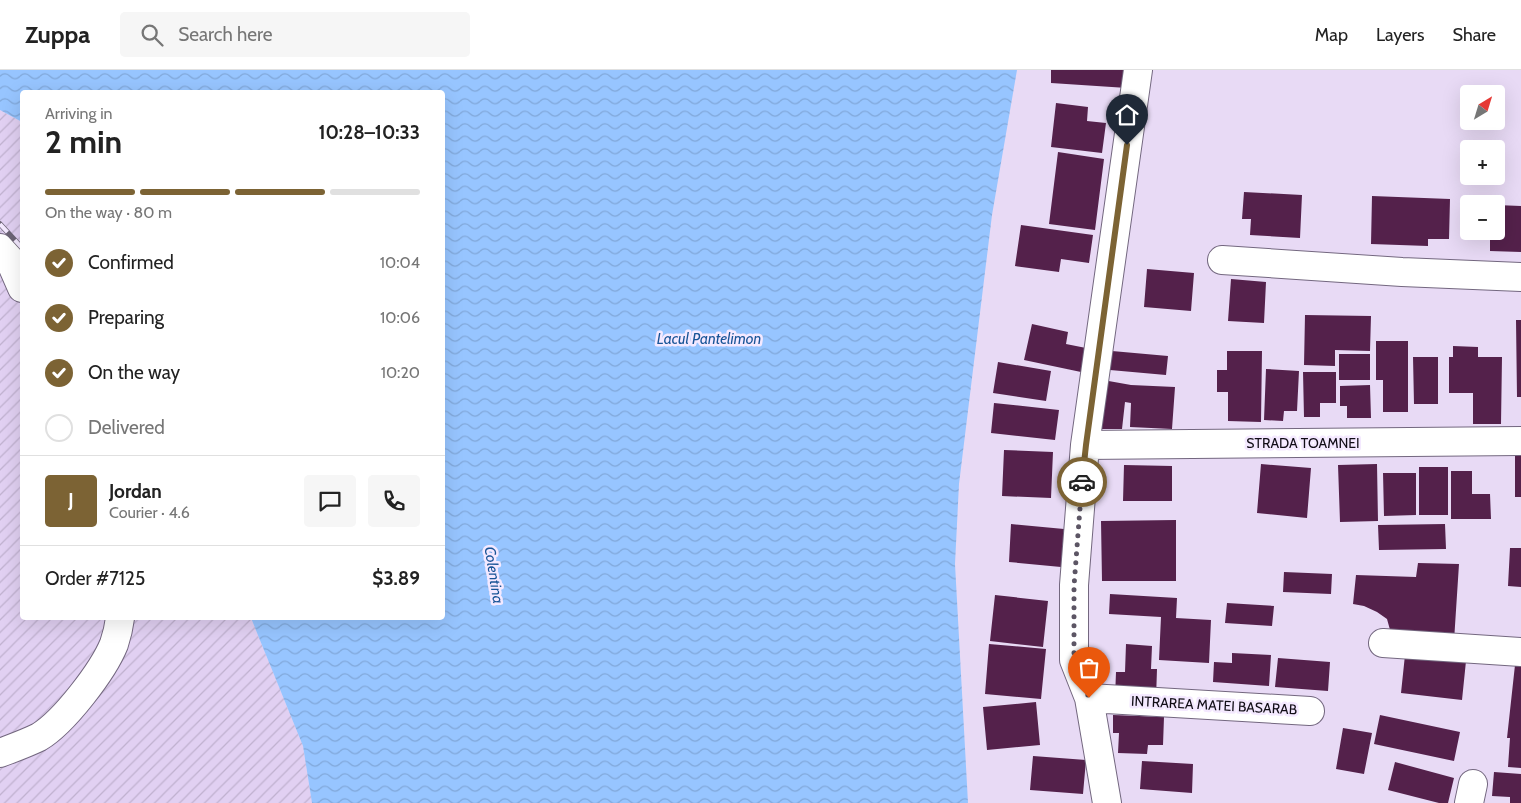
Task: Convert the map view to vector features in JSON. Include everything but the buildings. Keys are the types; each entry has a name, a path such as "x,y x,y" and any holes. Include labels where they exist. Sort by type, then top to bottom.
{"street":[{"path":"1106,803 1089,698 1074,660 1074,586 1086,445 1138,70"},
{"path":"0,248 7,254 20,283"},
{"path":"1222,260 1402,272 1521,277"},
{"name":"STRADA TOAMNEI","path":"1086,445 1521,441"},
{"path":"0,753 40,736 60,720 76,702 104,662 114,644 120,620"},
{"path":"1383,643 1521,652"},
{"name":"INTRAREA MATEI BASARAB","path":"1089,698 1310,710"}],"shaded area":[{"path":"0,110 20,121 20,620 252,620 303,746 312,803 0,803"}],"water":[{"name":"Lacul Pantelimon","path":"0,70 1017,70 992,215 959,484 955,564 968,803 312,803 303,746 252,620 445,620 445,90 20,90 20,121 0,110"}],"railway":[{"path":"0,224 20,246"}],"way so far":[{"path":"1082,482 1074,586 1074,660 1089,698"}],"route":[{"path":"1082,482 1127,145"}],"water label":[{"name":"Colentina","path":"494,575"}]}
